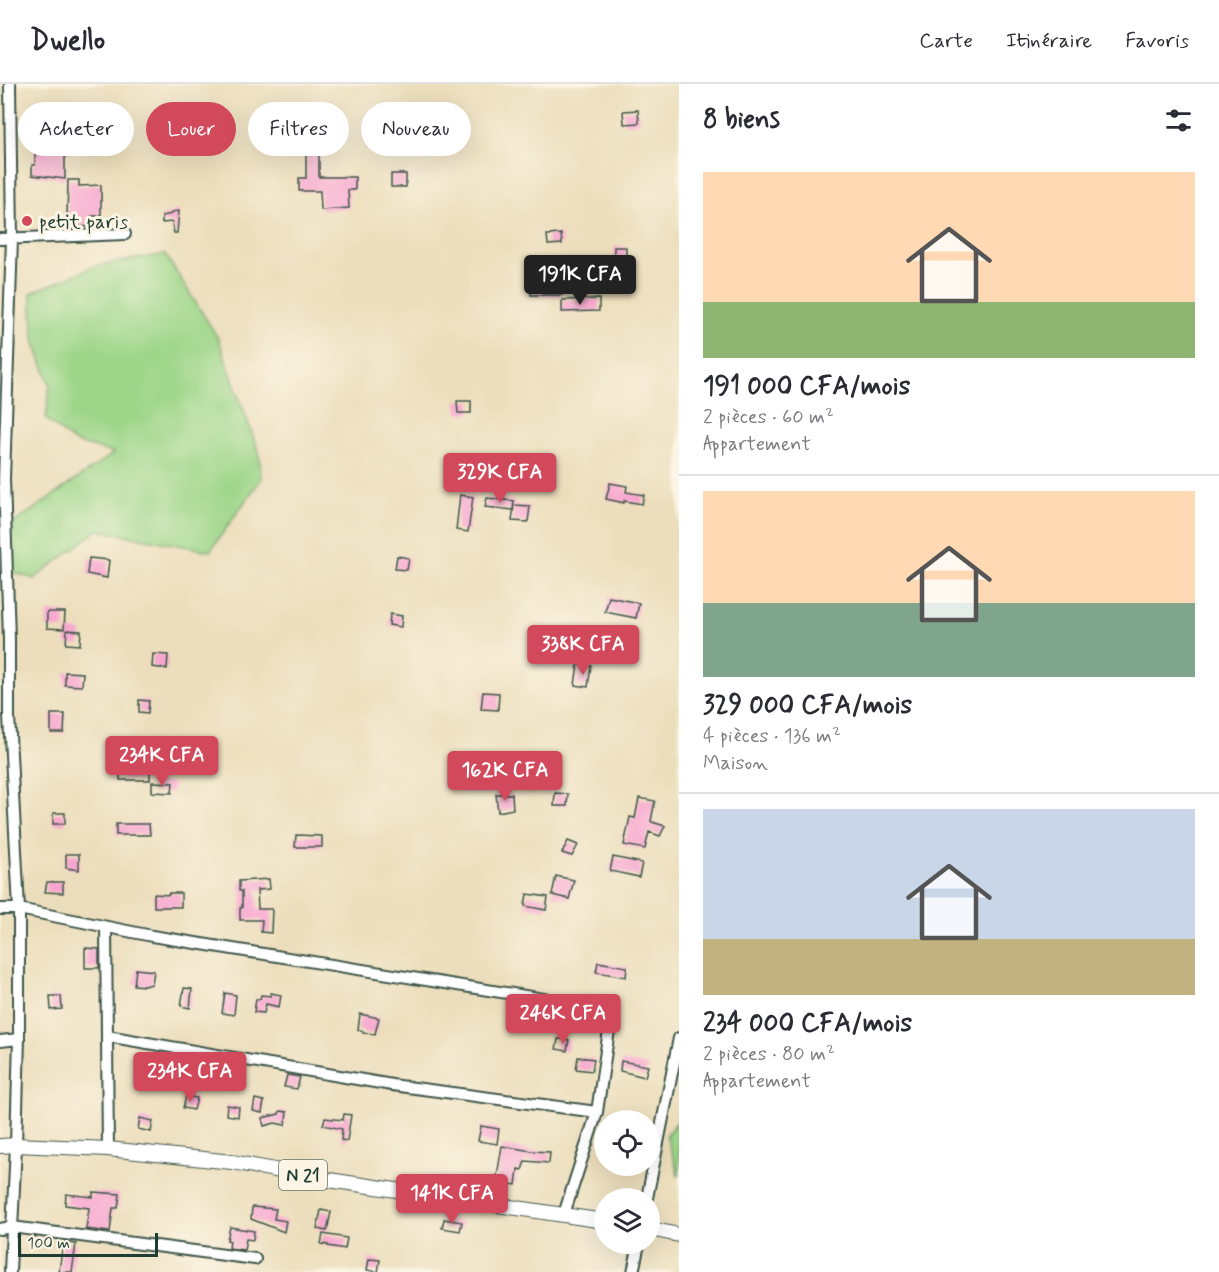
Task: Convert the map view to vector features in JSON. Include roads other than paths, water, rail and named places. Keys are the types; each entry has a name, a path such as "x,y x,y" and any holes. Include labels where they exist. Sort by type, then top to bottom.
{"main road":[{"name":"N 21","path":"0,1146 108,1149 232,1162 329,1180 594,1219"},
{"path":"660,1231 679,1235"}],"street":[{"path":"10,84 2,479 5,716 19,909 16,1145 10,1272"},
{"path":"6,239 125,234"},
{"path":"0,909 19,909 164,938 612,1010 597,1110"},
{"path":"106,927 108,1149"},
{"path":"107,1036 392,1085 594,1112"},
{"path":"649,1188 679,1038"},
{"path":"0,1041 18,1039"},
{"path":"564,1214 594,1121"},
{"path":"0,1229 12,1227 255,1259"},
{"path":"633,1272 637,1254"}],"place":[{"name":"petit paris","path":"27,221"}]}
